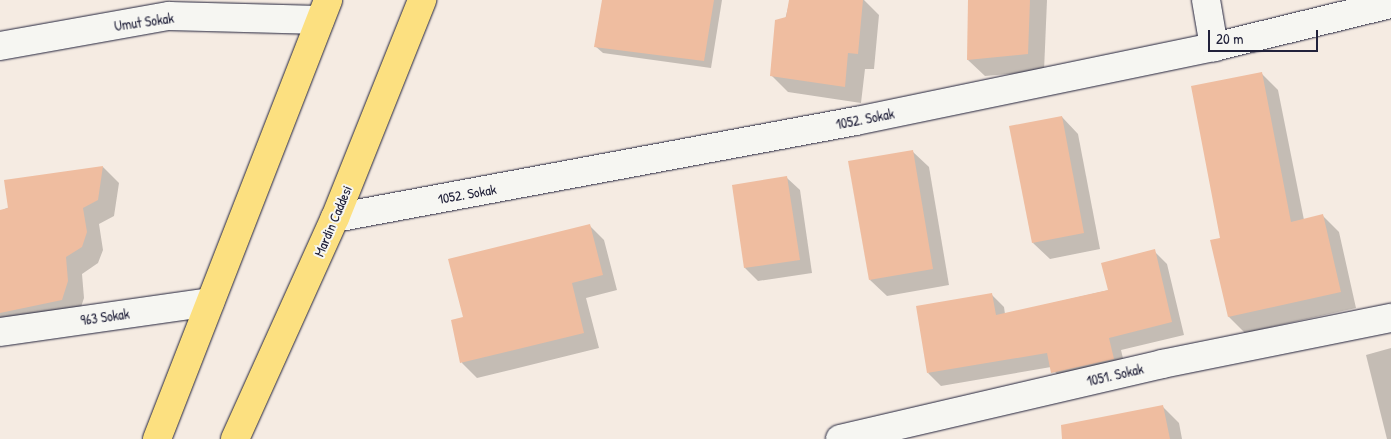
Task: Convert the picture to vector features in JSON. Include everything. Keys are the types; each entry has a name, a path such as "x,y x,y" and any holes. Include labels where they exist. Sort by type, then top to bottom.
{"highway":[{"name":"Mardin Caddesi","path":"235,439 335,218 422,0"},
{"path":"157,439 324,10"}],"street":[{"path":"1206,0 1214,47"},
{"name":"1052. Sokak","path":"335,218 856,121 1214,47 1391,4"},
{"name":"Umut Sokak","path":"0,46 169,16 324,10"},
{"name":"963 Sokak","path":"0,332 210,302"},
{"name":"1051. Sokak","path":"840,439 1162,364 1391,318"}],"building":[{"path":"602,0 714,0 704,61 594,47"},
{"path":"789,0 863,0 858,54 848,53 845,87 770,76 775,20 786,17"},
{"path":"968,0 1030,0 1028,54 967,60"},
{"path":"1262,72 1291,222 1323,214 1341,292 1228,317 1210,240 1220,238 1191,86"},
{"path":"1062,116 1084,233 1032,243 1009,126"},
{"path":"913,150 933,269 869,280 848,161"},
{"path":"103,166 98,200 83,208 87,232 82,247 66,257 68,281 62,300 0,313 0,210 8,208 4,180"},
{"path":"787,176 800,260 744,268 732,185"},
{"path":"590,224 603,275 572,283 584,333 460,363 451,320 463,317 448,259"},
{"path":"1155,249 1172,322 1109,338 1114,359 1051,373 1047,353 927,373 916,306 992,293 996,315 1108,290 1101,263"},
{"path":"1163,405 1170,439 1062,439 1061,425"}]}
